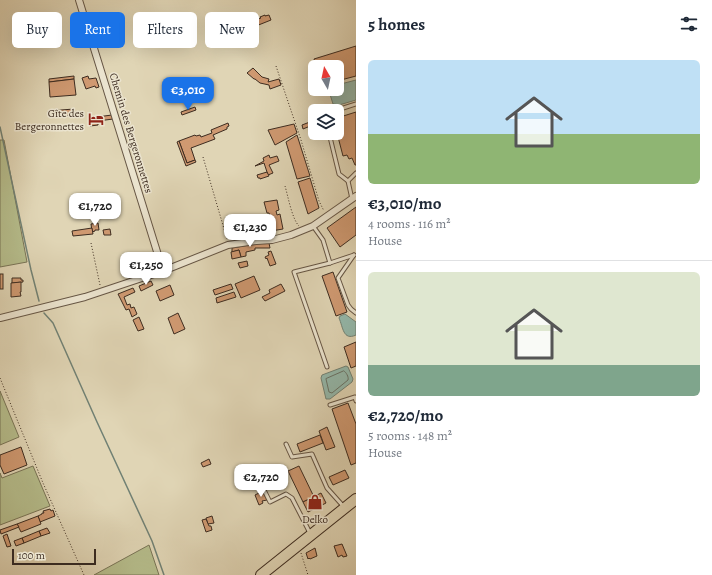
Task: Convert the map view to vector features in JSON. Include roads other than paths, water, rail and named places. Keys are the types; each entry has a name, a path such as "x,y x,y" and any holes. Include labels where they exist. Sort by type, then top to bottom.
{"main road":[{"path":"261,575 356,499"}],"street":[{"name":"Chemin des Bergeronnettes","path":"79,0 163,271"},
{"path":"0,318 84,297 163,271 228,245 272,240 291,235 313,226 354,197"}],"lane":[{"path":"344,108 356,104"},
{"path":"331,140 340,174 348,181 354,197"},
{"path":"348,181 356,173"},
{"path":"313,226 323,240 330,263"},
{"path":"327,367 294,272 330,263 355,254"},
{"path":"355,254 356,259"},
{"path":"355,254 338,278 348,306 356,313"},
{"path":"330,405 355,397 356,401"},
{"path":"286,444 292,457 312,454 327,488 344,508"},
{"path":"263,488 270,502 286,494 292,498 311,535"}],"water":[{"path":"356,80 356,100 342,104 333,104 331,96 344,96 344,83"},
{"path":"345,314 356,322 356,335 348,336 344,332 339,318"},
{"path":"346,366 348,367 353,379 352,382 330,399 326,399 321,378 322,375"}],"waterway":[{"path":"0,127 39,301"},
{"path":"44,313 53,323 152,541 164,575"}],"place":[{"name":"Gîte des Bergeronnettes","path":"96,119"},
{"name":"Delko","path":"315,502"}]}
